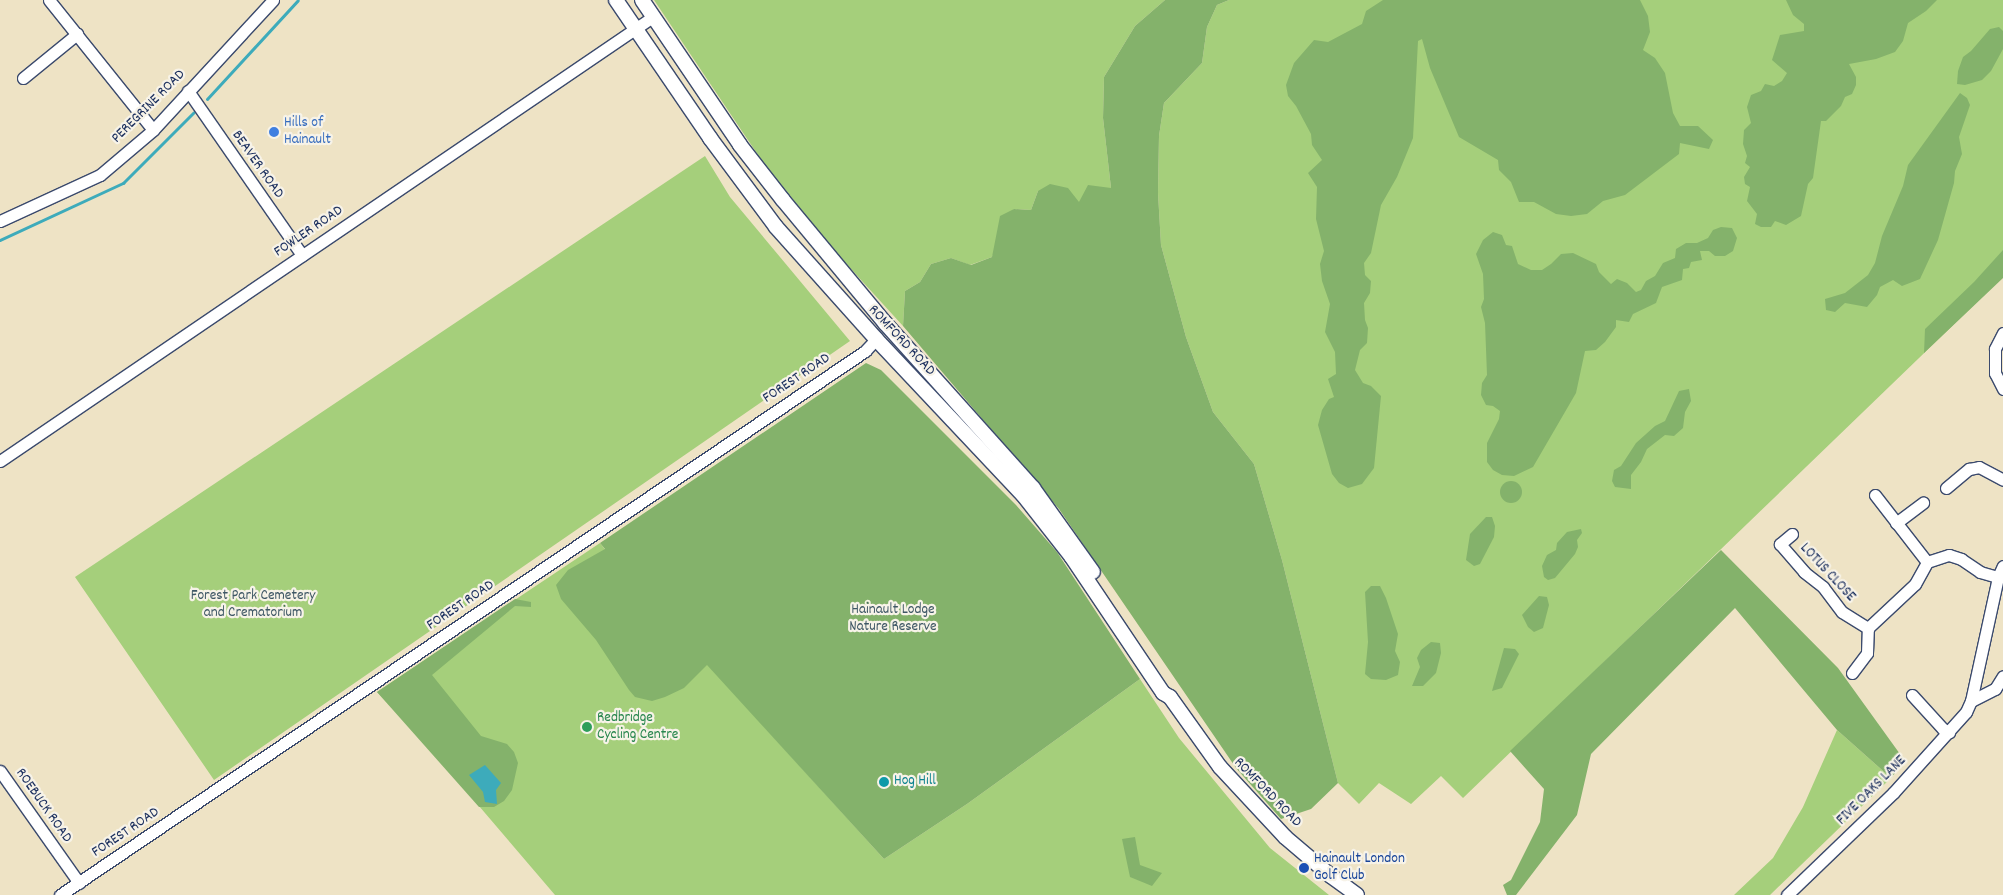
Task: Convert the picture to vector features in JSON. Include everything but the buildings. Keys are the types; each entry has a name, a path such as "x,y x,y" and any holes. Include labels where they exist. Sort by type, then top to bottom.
{"main road":[{"name":"ROMFORD ROAD","path":"616,0 710,138 776,227 876,339 1023,495 1071,556 1163,693 1170,697 1220,767 1244,796 1285,837 1331,876 1357,895"},
{"name":"ROMFORD ROAD","path":"642,0 740,146 783,200 885,322 1033,488 1079,549 1171,691 1170,697"}],"street":[{"path":"49,0 153,130"},
{"name":"PEREGRINE ROAD","path":"0,221 100,175 153,130 272,0"},
{"name":"FOWLER ROAD","path":"0,461 654,16"},
{"path":"23,78 77,34"},
{"name":"BEAVER ROAD","path":"188,91 302,255"},
{"path":"2003,333 1995,350 1995,372 2003,389"},
{"name":"FOREST ROAD","path":"60,895 865,351 876,339"},
{"path":"1946,488 1969,469 1979,467 2003,480"},
{"path":"1875,494 1927,562"},
{"path":"1896,523 1923,503"},
{"name":"LOTUS CLOSE","path":"1792,534 1780,544 1804,572 1824,586 1842,612 1868,628"},
{"path":"1852,673 1867,653 1868,628 1915,584 1927,562 1949,555 1961,559 1980,572 2001,571"},
{"name":"FIVE OAKS LANE","path":"1787,895 1893,793 1966,712 1971,701 2001,571"},
{"path":"1971,701 1995,689 2003,676"},
{"path":"1912,694 1943,729 1949,732"},
{"name":"ROEBUCK ROAD","path":"0,771 79,883"}],"green space":[{"path":"654,0 1165,0 1135,26 1104,77 1103,118 1111,188 1079,203 1038,191 1031,210 1014,209 992,257 970,265 951,258 931,264 920,282 905,291 903,326 831,247 760,158"},
{"path":"1165,0 1229,0 1217,5 1207,27 1202,63 1164,103 1159,136 1158,193 1161,245 1186,337 1213,412 1254,464 1282,560 1338,783 1311,809 1281,819 1236,768 1059,509 903,326 905,291 920,282 931,264 951,258 971,265 992,257 1000,216 1014,209 1031,210 1038,191 1050,184 1068,188 1079,202 1088,185 1111,188 1103,118 1104,77 1135,26"},
{"path":"1229,0 2003,0 2003,277 1463,798 1441,776 1411,804 1379,783 1359,804 1338,783 1282,560 1254,464 1213,412 1186,337 1161,245 1158,193 1159,136 1164,103 1202,63 1207,27 1217,5"},
{"path":"1383,0 1640,0 1648,16 1650,32 1643,50 1655,58 1665,73 1673,113 1680,126 1698,126 1713,140 1709,149 1680,143 1679,154 1625,195 1603,201 1587,214 1571,216 1556,214 1534,202 1519,202 1511,182 1499,170 1498,160 1459,137 1430,68 1422,39 1418,41 1413,138 1397,177 1381,205 1371,253 1364,263 1365,275 1371,281 1370,293 1364,303 1365,320 1368,328 1367,343 1360,350 1355,370 1363,383 1371,386 1381,396 1374,468 1362,484 1348,488 1339,483 1332,474 1318,425 1322,410 1329,399 1334,397 1328,379 1336,374 1335,352 1325,332 1330,304 1322,281 1320,264 1324,251 1316,219 1317,187 1308,173 1322,160 1312,145 1311,134 1296,106 1288,96 1286,85 1294,63 1314,40 1328,42 1362,24 1366,11"},
{"path":"1786,0 1937,0 1926,11 1908,23 1903,41 1895,52 1876,59 1849,64 1856,77 1856,85 1852,94 1845,97 1841,106 1826,121 1821,121 1813,178 1808,184 1801,216 1786,225 1775,221 1771,227 1761,227 1755,224 1757,214 1747,201 1750,187 1745,184 1744,177 1750,167 1745,163 1747,156 1743,144 1744,130 1751,123 1747,107 1751,95 1761,91 1765,84 1774,86 1782,81 1787,73 1772,60 1780,35 1804,31 1804,24 1793,15"},
{"path":"1999,27 2003,31 2003,49 1991,71 1982,80 1965,85 1957,84 1958,71 1963,57 1971,51 1990,29"},
{"path":"1960,93 1967,98 1970,105 1959,137 1962,154 1955,171 1954,183 1938,240 1920,279 1902,286 1893,280 1880,287 1877,295 1867,307 1845,303 1835,312 1826,310 1825,299 1845,293 1868,275 1875,263 1882,236 1903,186 1908,165"},
{"name":"Forest Park Cemetery and Crematorium","path":"705,156 730,197 850,341 214,780 75,577"},
{"path":"1721,227 1732,228 1737,238 1733,251 1725,256 1715,256 1709,251 1700,251 1702,260 1691,262 1689,268 1683,269 1682,280 1662,287 1656,303 1633,314 1629,322 1616,320 1616,327 1605,342 1596,350 1585,351 1576,393 1533,467 1514,476 1502,475 1493,470 1487,462 1487,443 1499,419 1500,411 1493,406 1486,405 1481,395 1482,383 1487,375 1485,323 1481,307 1484,299 1483,274 1476,254 1483,240 1493,232 1502,235 1506,245 1512,246 1518,264 1531,270 1542,270 1561,254 1573,253 1596,264 1599,272 1611,284 1617,279 1627,283 1636,292 1641,290 1646,281 1655,276 1663,263 1675,258 1676,249 1686,243 1697,243 1708,238 1713,230"},
{"path":"2003,250 2003,278 1924,353 1925,329 1974,282"},
{"name":"Hainault Lodge Nature Reserve","path":"866,363 881,370 1016,505 1057,552 1140,679 967,804 884,859 707,665 684,688 665,697 652,701 635,697 596,640 561,599 556,585 568,570 605,549 600,543"},
{"path":"1689,389 1691,401 1685,412 1683,428 1674,436 1665,435 1647,449 1641,462 1631,475 1631,489 1615,487 1612,481 1614,470 1621,466 1636,443 1655,426 1665,421 1679,391"},
{"path":"1511,481 1521,488 1522,492 1515,502 1511,503 1501,496 1500,492 1507,482"},
{"path":"1486,517 1492,517 1495,526 1494,537 1480,564 1474,566 1466,560 1470,534"},
{"path":"1581,529 1582,533 1577,540 1578,547 1575,554 1555,578 1548,580 1544,577 1542,566 1547,555 1556,550 1557,543 1567,532"},
{"name":"Redbridge Cycling Centre","path":"600,543 615,562 884,859 967,804 1140,679 1179,738 1270,848 1329,895 555,895 432,751 377,692"},
{"path":"1721,550 1838,668 1905,761 1891,778 1837,730 1735,608 1591,754 1577,815 1516,895 1507,895 1503,885 1511,880 1540,822 1544,789 1510,751"},
{"path":"1371,586 1380,586 1398,634 1395,651 1400,662 1398,675 1386,680 1371,679 1365,674 1368,642 1365,592"},
{"path":"1539,596 1547,597 1549,605 1543,628 1534,632 1528,627 1522,615"},
{"path":"515,599 531,602 531,607 515,606 432,675 481,736 507,744 514,752 518,763 512,790 504,801 494,807 479,807 377,692"},
{"path":"1431,642 1440,643 1441,653 1436,673 1423,686 1412,686 1420,667 1417,658 1421,650"},
{"path":"1504,648 1515,649 1519,654 1502,688 1492,691"},
{"path":"1837,730 1891,778 1770,895 1734,895 1773,858 1803,807"},
{"path":"1135,837 1140,865 1162,873 1152,886 1130,877 1122,839"}],"water":[{"path":"485,765 501,783 496,790 497,804 485,802 483,792 469,775"}],"waterway":[{"path":"207,99 298,0"},
{"path":"0,240 123,183 194,112"}],"place":[{"name":"Hills of Hainault","path":"274,132"},
{"name":"Redbridge Cycling Centre","path":"587,727"},
{"name":"Hog Hill","path":"884,782"},
{"name":"Hainault London Golf Club","path":"1304,868"}]}
